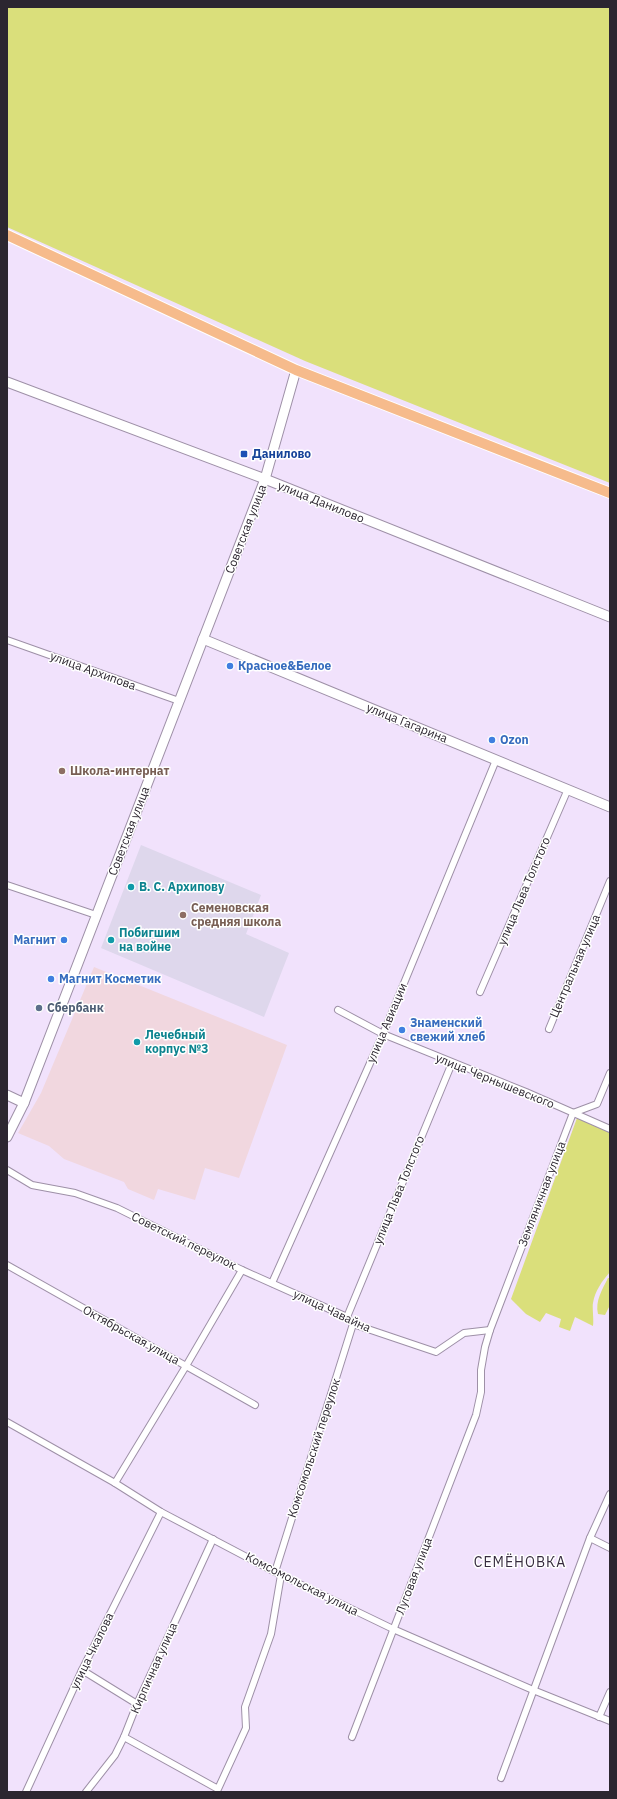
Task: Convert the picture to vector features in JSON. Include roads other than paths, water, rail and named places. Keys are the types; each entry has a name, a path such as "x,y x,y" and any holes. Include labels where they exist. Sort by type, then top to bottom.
{"main road":[{"path":"7,235 296,370 610,493"},
{"name":"Советская улица","path":"7,1136 24,1102 265,479 296,370"},
{"name":"улица Данилово","path":"7,382 265,479 610,617"},
{"name":"улица Гагарина","path":"203,640 610,807"},
{"path":"7,1095 24,1102"}],"street":[{"name":"улица Архипова","path":"7,640 179,701"},
{"name":"улица Авиации","path":"272,1283 383,1034 496,760"},
{"name":"улица Льва Толстого","path":"480,992 568,789"},
{"name":"Центральная улица","path":"549,1029 610,881"},
{"path":"7,885 96,916"},
{"name":"улица Чернышевского","path":"338,1010 383,1034 526,1092 610,1129"},
{"name":"улица Льва Толстого","path":"347,1317 452,1063"},
{"path":"573,1113 597,1104 610,1073"},
{"name":"Земляничная улица","path":"476,1414 481,1392 482,1362 490,1330 573,1113"},
{"name":"Советский переулок","path":"7,1170 32,1185 75,1193 117,1208 242,1270 115,1483"},
{"name":"Октябрьская улица","path":"7,1265 255,1405"},
{"name":"улица Чавайна","path":"242,1270 347,1317 353,1324 436,1352 464,1333 490,1330"},
{"name":"Комсомольский переулок","path":"275,1572 353,1324"},
{"name":"Луговая улица","path":"352,1737 476,1414"},
{"name":"Комсомольская улица","path":"7,1422 115,1483 161,1512 281,1575 393,1629 533,1690 610,1721"},
{"path":"501,1778 590,1538 610,1494"},
{"name":"улица Чкалова","path":"26,1792 82,1670 161,1512"},
{"path":"590,1538 610,1548"},
{"name":"Кирпичная улица","path":"86,1792 116,1755 137,1704 213,1539"},
{"path":"124,1738 218,1789 246,1728 246,1707 271,1634 281,1575"},
{"path":"82,1670 137,1704"},
{"path":"599,1717 610,1692"}],"place":[{"name":"Данилово","path":"244,454"},
{"name":"Красное&Белое","path":"230,666"},
{"name":"Ozon","path":"492,740"},
{"name":"Школа-интернат","path":"62,771"},
{"name":"В. С. Архипову","path":"131,887"},
{"name":"Семеновская средняя школа","path":"183,915"},
{"name":"Магнит","path":"64,940"},
{"name":"Побигшим на войне","path":"111,940"},
{"name":"Магнит Косметик","path":"51,979"},
{"name":"Сбербанк","path":"39,1008"},
{"name":"Знаменский свежий хлеб","path":"402,1030"},
{"name":"Лечебный корпус №3","path":"137,1042"}],"district":[{"name":"СЕМЁНОВКА","path":"520,1562"}]}
